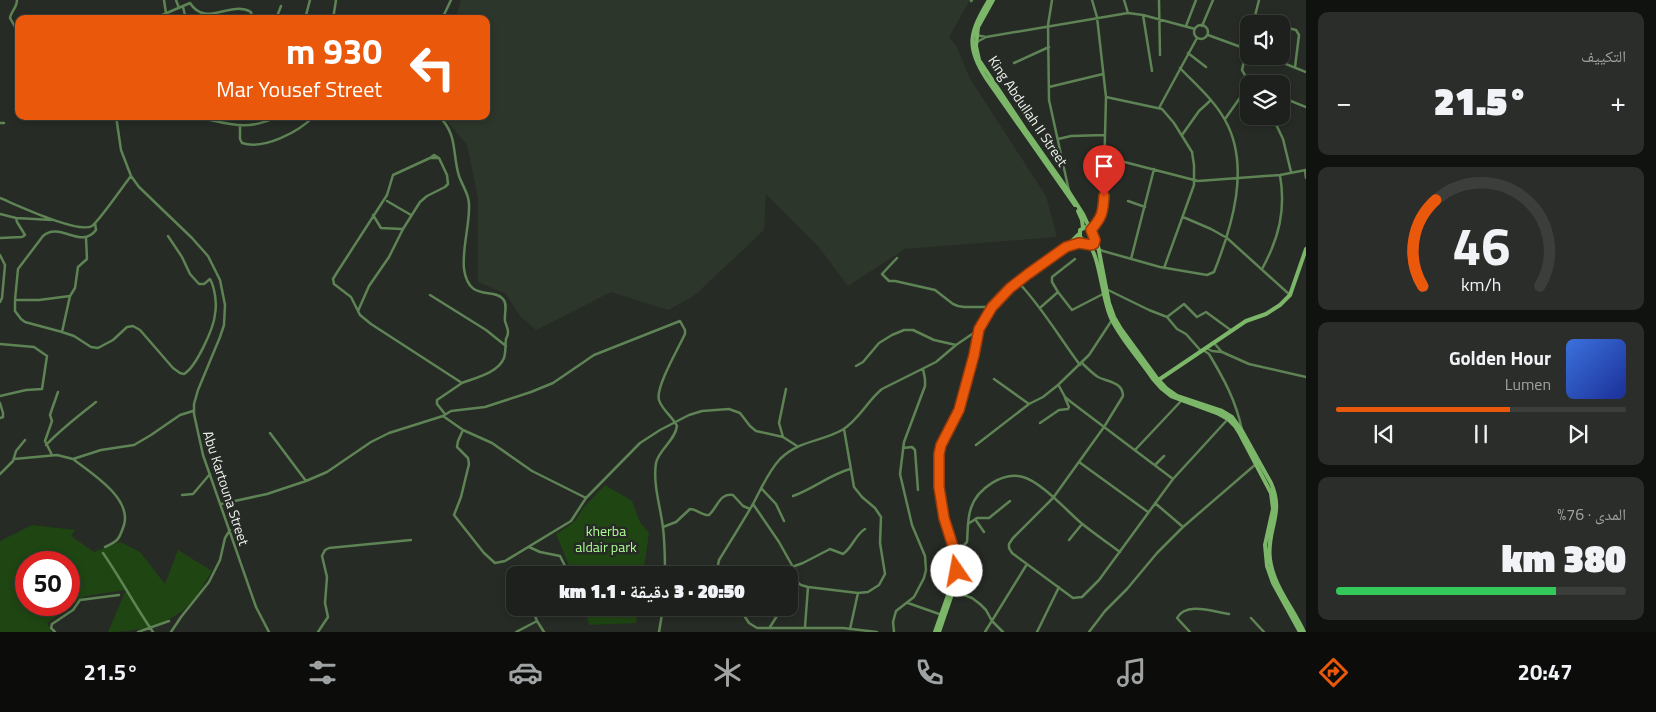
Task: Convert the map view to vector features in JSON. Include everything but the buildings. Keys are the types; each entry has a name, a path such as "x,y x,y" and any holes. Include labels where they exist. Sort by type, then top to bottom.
{"main road":[{"name":"King Abdullah II Street","path":"991,0 975,35 974,56 979,67 1077,209 1083,228"},
{"name":"King Abdullah II Street","path":"974,42 977,56 984,70 1083,214 1099,249 1106,288 1118,323 1157,381"},
{"path":"937,632 953,591 957,571 956,556 944,518 939,487 939,454 941,445 959,410 979,329 992,307 1010,288 1066,247 1079,234 1080,230 1083,228 1091,229"},
{"path":"1079,234 1095,256 1103,294 1112,320 1165,392 1182,400 1222,412 1242,431 1275,492 1277,511 1269,547 1270,562 1275,579 1302,632"},
{"path":"1066,247 1076,243 1094,244 1095,240"},
{"path":"1157,381 1246,322 1275,310 1290,295 1306,249"},
{"path":"1231,419 1271,493 1273,504 1265,545 1267,566 1273,582 1302,632"},
{"path":"937,632 953,581 953,551"}],"street":[{"path":"15,26 10,16 16,7 16,0"},
{"path":"164,0 166,13"},
{"path":"176,0 178,8"},
{"path":"306,15 310,0"},
{"path":"334,15 336,0"},
{"path":"444,15 450,0"},
{"path":"1052,0 1048,25 1050,110 1069,192"},
{"path":"1091,229 1099,221 1103,212 1106,97 1097,17 1092,0"},
{"path":"1124,0 1128,13"},
{"path":"1159,0 1160,55"},
{"path":"1186,26 1196,0"},
{"path":"1195,30 1202,26 1213,0"},
{"path":"1255,15 1259,0"},
{"path":"162,15 190,4 196,11 204,15 224,10 244,9 251,12 251,15"},
{"path":"278,15 281,6"},
{"path":"183,7 185,15"},
{"path":"974,42 986,37 1048,25 1128,13 1160,19 1195,30"},
{"path":"1143,15 1152,71"},
{"path":"1202,26 1207,29 1208,35"},
{"path":"1290,28 1296,30 1298,33 1295,68"},
{"path":"1195,30 1197,38"},
{"path":"975,35 986,37"},
{"path":"1197,38 1203,39 1208,35"},
{"path":"1208,35 1240,46"},
{"path":"1159,108 1197,38"},
{"path":"1014,63 1049,47"},
{"path":"1188,53 1206,66"},
{"path":"1288,65 1306,72"},
{"path":"1088,244 1164,268 1207,275 1214,272 1227,238 1235,205 1238,178 1236,159 1232,137 1225,119 1211,100 1180,68"},
{"path":"1049,87 1103,74"},
{"path":"1106,97 1159,108 1167,115 1182,135 1190,147 1194,158 1195,180 1184,217 1164,268"},
{"path":"1225,119 1240,98"},
{"path":"1182,135 1199,111 1211,100"},
{"path":"1290,101 1306,106"},
{"name":"Abu Kartouna Street","path":"117,120 121,150 131,176 138,187 192,238 208,256 220,280 224,305 224,325 198,390 194,411 199,440 210,474 256,607 269,632"},
{"path":"212,120 240,126 257,124 268,120"},
{"path":"240,126 240,139 242,143 250,145 267,143 296,131 309,120"},
{"path":"442,120 447,126 454,143 457,169 469,200 464,265 468,282 476,291 500,296 505,301 505,321 508,332 504,357 500,364 462,383 437,400 438,404 444,415 462,430 492,443 532,471 586,498"},
{"path":"1276,125 1283,139 1291,172"},
{"path":"1058,139 1071,136 1105,135"},
{"path":"1105,157 1195,180 1280,175 1305,170 1306,178"},
{"path":"358,311 369,286 389,257 411,215 423,200 448,184 447,175 438,158 430,158 393,175 388,193 333,281 338,288 352,299 358,311 360,315 371,324 462,383"},
{"path":"1131,259 1154,169"},
{"path":"1057,174 1065,170"},
{"path":"1262,269 1276,236 1282,210 1283,196 1280,175"},
{"path":"0,198 80,228 91,226 95,223 131,176"},
{"path":"387,201 411,215"},
{"path":"1128,201 1145,207"},
{"path":"0,214 16,218 55,220"},
{"path":"373,215 381,228 403,229"},
{"path":"1184,217 1227,238 1290,295"},
{"path":"0,238 24,236 16,222 16,218"},
{"path":"95,223 96,230 92,236 86,238 58,232 47,232 43,236 18,269 15,311 21,319 72,335 91,347 98,348 114,340 127,327 133,326 140,330 177,372 184,374 197,361 215,317 214,293 210,279 204,284 199,284 192,277 168,236"},
{"path":"62,332 70,296 75,288 78,267 86,259 86,238"},
{"path":"0,255 5,265 0,302"},
{"path":"897,258 882,274 887,280 933,289 953,304 964,307 992,307"},
{"path":"1075,259 1052,277 1052,282 1058,292 1072,310 1103,294"},
{"path":"1018,282 1041,307 1066,346 1081,364 1097,376 1116,384 1123,392 1121,400 1104,427 1053,498 1020,530 1009,544 1010,550 1073,598 1082,597 1099,580 1172,479 1231,419 1238,417 1239,414"},
{"path":"1106,288 1167,317 1177,329 1208,352 1234,399 1242,431"},
{"path":"1041,307 1058,292"},
{"path":"430,295 486,330 506,346"},
{"path":"15,300 39,300 70,296"},
{"path":"1167,317 1184,304 1197,317 1206,312 1232,331"},
{"path":"976,445 1028,404 1043,397 1081,364 1097,344 1112,320"},
{"path":"221,504 267,494 306,481 327,472 346,457 383,435 451,412 490,406 531,392 553,383 594,355 680,321 686,333 664,378 659,398 662,406 676,422 677,426 676,432 658,457 656,466 657,498 662,528 664,566"},
{"path":"718,566 719,560 774,465 781,458 797,446 844,429 862,412 876,394 887,386 939,360 979,329"},
{"path":"856,366 863,362 879,343 904,330 913,330 934,340 956,345"},
{"path":"1214,343 1222,352"},
{"path":"0,344 34,347 48,356 42,389 26,390 0,396"},
{"path":"1203,350 1222,352 1249,364 1306,377"},
{"path":"894,632 894,614 898,608 914,596 924,578 927,565 912,525 900,474 906,436 925,386 923,369"},
{"path":"994,378 1028,404"},
{"path":"1040,423 1059,410 1068,409 1069,406 1058,385"},
{"path":"783,437 779,423 786,389"},
{"path":"52,455 45,441 52,421 50,415 58,392"},
{"path":"1065,397 1172,479"},
{"path":"1136,450 1182,400"},
{"path":"0,402 3,415 0,418"},
{"path":"46,445 55,434 61,432 68,424 96,402"},
{"path":"462,430 457,447 468,458 469,464 461,497 454,515 495,563 505,561 571,521 586,498 640,443 689,416 702,411 729,409 740,413 756,431 783,437 797,446"},
{"path":"72,459 97,451 137,444 180,415 194,411"},
{"path":"798,583 801,586 858,593 868,592 882,582 885,570 880,543 882,517 856,490 850,469 844,429"},
{"path":"270,433 306,481"},
{"path":"0,474 14,459 16,451 25,440"},
{"path":"903,448 912,447 915,450 918,490"},
{"path":"14,459 60,455 72,459 110,488 124,512 125,521 118,540 105,547"},
{"path":"1155,465 1164,456"},
{"path":"1079,462 1148,512"},
{"path":"1089,632 1105,611 1128,589 1157,553 1183,526 1256,464"},
{"path":"0,468 7,468"},
{"path":"793,496 835,474 850,469"},
{"path":"182,495 193,494 210,474"},
{"path":"953,551 966,544 970,510 975,498 991,484 1006,477 1020,476 1031,480 1082,524 1120,552"},
{"path":"761,488 776,504 784,521"},
{"path":"662,528 676,522 690,509 707,516 711,515 722,497 726,494 733,495 743,506 750,509"},
{"path":"968,524 978,518 989,518 1010,500"},
{"path":"1154,503 1183,526"},
{"path":"753,504 775,534 792,566"},
{"path":"975,519 984,532"},
{"path":"1069,540 1082,524"},
{"path":"795,566 830,549 844,554 858,534 865,529"},
{"path":"172,632 181,617 210,582 230,530"},
{"path":"318,632 328,617 326,603 327,577 322,556 325,550 337,547 411,540"},
{"path":"528,547 540,552 560,556 565,566"},
{"path":"103,552 153,632"},
{"path":"985,632 1027,564"},
{"path":"805,628 808,587"},
{"path":"1037,632 1059,588"},
{"path":"953,591 975,600 986,610 992,621 1003,632"},
{"path":"850,629 858,593"},
{"path":"55,632 51,628 52,624 73,610 80,600 118,595"},
{"path":"907,603 942,615"},
{"path":"1190,632 1177,618 1178,615 1187,610 1194,608 1230,614"},
{"path":"535,616 544,632"},
{"path":"659,632 662,616"},
{"path":"744,616 753,627 850,629 878,632"},
{"path":"770,627 777,616"},
{"path":"1251,618 1264,632"},
{"path":"138,632 169,621"},
{"path":"516,632 537,621"}],"shaded area":[{"path":"461,0 970,0 949,37 957,47 969,77 1046,196 1057,237 905,249 848,286 818,246 766,194 764,230 695,295 668,310 611,292 536,330 520,316 506,294 478,282 478,198 467,145 446,120 490,120 490,15 456,15"}],"green space":[{"name":"kherba aldair park","path":"605,485 632,501 640,522 649,533 644,566 569,566 556,534 576,520 584,507"},
{"path":"32,525 75,530 71,536 94,552 120,542 140,552 165,584 178,550 212,571 187,607 174,616 147,628 108,632 126,590 85,596 80,600 80,551 15,551 15,616 57,616 47,623 51,632 0,632 0,541"},
{"path":"587,616 637,616 636,623 589,625"}],"route":[{"path":"957,571 956,556 952,550 944,518 939,487 939,454 944,438 959,410 979,329 992,307 1010,288 1028,274 1066,247 1079,243 1094,244 1095,240 1091,230 1099,221 1103,212 1104,196"}]}
